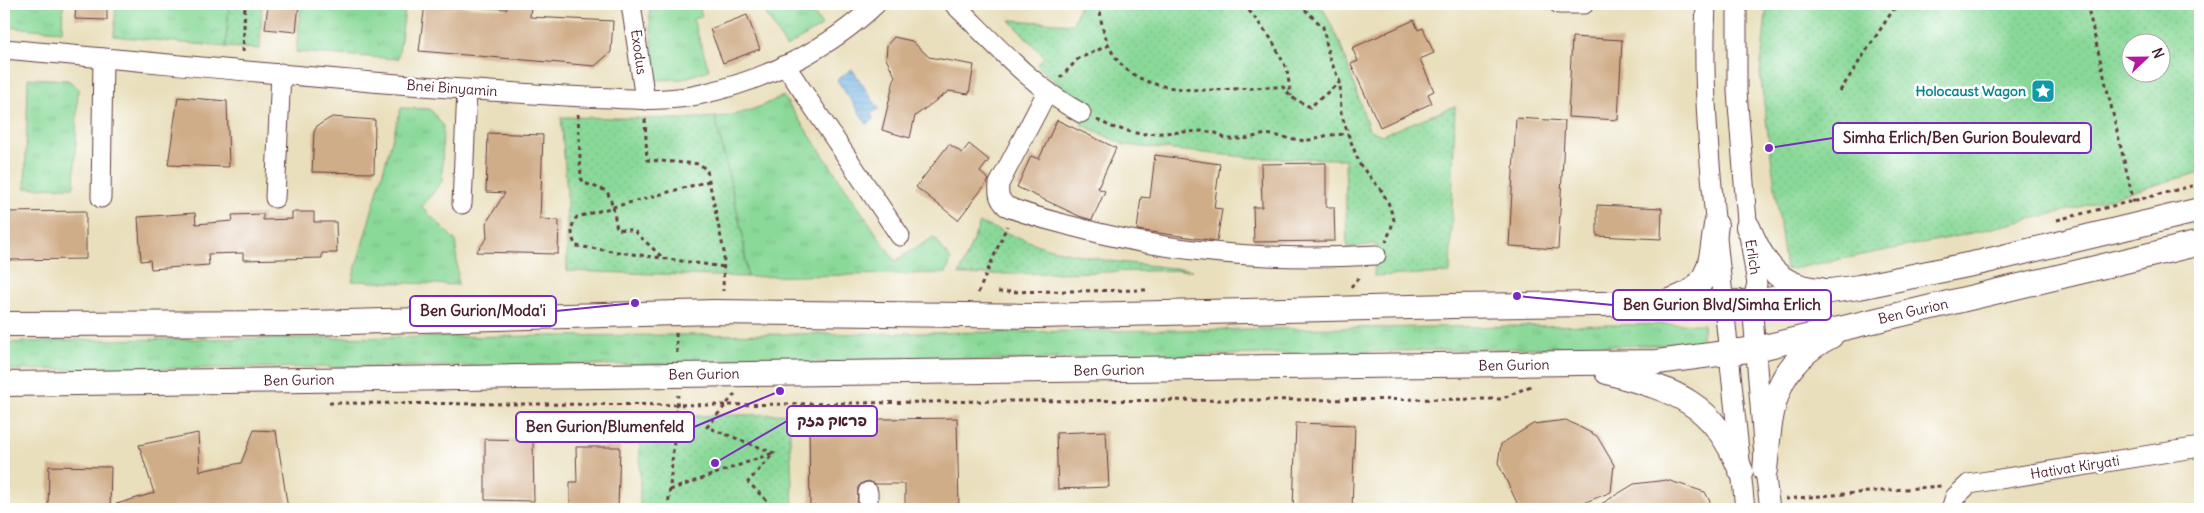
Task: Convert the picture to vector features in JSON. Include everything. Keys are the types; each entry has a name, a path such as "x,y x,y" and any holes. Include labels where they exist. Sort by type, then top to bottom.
{"main road":[{"path":"4,324 310,324 715,312 1038,316 1452,306 1752,302 1838,291 1982,262 2200,210"},
{"path":"1657,304 1677,298 1701,284 1710,259 1716,225"},
{"path":"1748,227 1765,263 1775,273 1791,282 1816,289 1838,291"},
{"name":"Ben Gurion","path":"4,384 1582,365 1658,362 1756,349 2200,242"},
{"path":"1765,470 1771,412 1776,392 1784,377 1796,362 1810,350 1851,326"},
{"path":"1582,365 1666,389 1694,404 1716,426 1728,443 1741,471"}],"street":[{"name":"Exodus","path":"631,4 645,100"},
{"name":"Bnei Binyamin","path":"4,48 467,90 645,100 700,95 735,85 785,65 828,42 876,4"},
{"path":"954,4 1030,78 1059,101 1080,113"},
{"path":"1559,4 1584,4"},
{"path":"1706,4 1704,86 1728,354 1746,509"},
{"name":"Erlich","path":"1736,4 1737,92 1748,227 1757,284 1752,302 1769,505"},
{"path":"101,198 103,58"},
{"path":"785,65 900,236"},
{"path":"275,198 281,74"},
{"path":"462,204 467,90"},
{"path":"1047,92 999,184 998,193 1000,200 1014,209 1112,237 1162,247 1217,254 1317,258 1376,255"},
{"name":"Hativat Kiryati","path":"1969,484 2200,447"},
{"path":"1953,503 1969,484"}],"path":[{"path":"243,70 245,4"},
{"path":"1102,4 1103,30 1111,51 1127,68 1148,82 1181,90 1282,87 1291,97 1310,107 1340,82"},
{"path":"1244,4 1272,40 1287,70 1291,97"},
{"path":"1299,4 1323,27 1330,57 1340,82 1341,113 1348,134 1360,165 1381,190 1394,220 1389,238 1351,287"},
{"path":"1840,91 1897,4"},
{"path":"2087,4 2133,201 2200,184"},
{"path":"1047,92 1078,59 1109,45"},
{"path":"578,97 582,178 584,183 607,191 613,207 617,229 632,230 663,258"},
{"path":"645,100 647,160 700,164 707,171 724,252 723,299"},
{"path":"1080,113 1112,127 1140,134 1204,131 1216,133 1226,139 1244,139 1266,134 1305,141 1329,135 1348,134"},
{"path":"709,181 577,217 573,220 573,241 576,246 724,266"},
{"path":"978,292 1014,209"},
{"path":"753,374 707,427 774,452"},
{"path":"668,509 679,375"},
{"path":"328,403 726,405 1004,400 1501,399 1537,384"},
{"path":"670,490 774,452"},
{"path":"774,452 748,482 775,509"},
{"path":"1769,505 1969,484"}],"green space":[{"path":"4,4 63,4 62,31 4,27"},
{"path":"116,4 229,4 226,47 114,36"},
{"path":"229,4 262,4 260,49 226,47"},
{"path":"301,4 406,4 398,59 296,52"},
{"path":"649,4 698,4 702,16 693,19 709,70 682,79 657,80 654,77"},
{"path":"760,4 808,4 822,26 786,47"},
{"path":"1080,4 1321,4 1340,43 1369,130 1382,135 1455,106 1450,273 1374,276 1376,244 1347,248 1345,159 1256,158 1124,145 1081,124 1087,107 1068,94 1037,65 1044,57 1010,20 1073,24"},
{"path":"1767,4 2200,4 2200,172 2069,210 1959,236 1786,270 1760,74"},
{"path":"28,78 68,80 78,88 74,187 25,188"},
{"path":"783,96 895,261 934,237 951,260 946,273 747,277 743,236 715,117 733,115 750,110"},
{"path":"401,108 430,109 443,125 442,181 422,207 456,241 458,285 352,281"},
{"path":"561,117 682,119 715,117 743,237 747,277 567,271 567,193"},
{"path":"980,223 1047,248 1109,261 1192,270 959,275"},
{"path":"1704,324 1701,344 919,362 4,370 4,343 76,340"},
{"path":"789,414 793,509 640,509 640,417"}],"water":[{"path":"852,69 879,109 871,114 874,119 867,124 837,80"}],"building":[{"path":"76,4 107,4 107,20 75,19"},
{"path":"268,4 299,4 296,32 265,29"},
{"path":"425,4 457,4 456,6 507,9 508,4 531,4 530,17 613,21 611,52 595,66 419,51"},
{"path":"747,15 760,49 723,63 710,29"},
{"path":"1414,20 1418,30 1423,28 1434,53 1420,59 1434,91 1428,94 1432,103 1380,127 1351,64 1358,61 1352,48"},
{"path":"894,37 912,41 929,57 974,65 969,94 949,91 915,116 910,138 882,130 895,76 886,59 887,45"},
{"path":"1572,37 1622,40 1618,120 1568,117"},
{"path":"178,97 227,101 229,167 168,165"},
{"path":"332,117 375,120 374,173 312,172 314,132 317,126"},
{"path":"1516,118 1565,121 1558,249 1509,246"},
{"path":"1057,120 1116,148 1098,188 1105,191 1092,220 1079,216 1017,187 1031,156 1039,159"},
{"path":"488,133 543,135 540,219 559,220 558,254 476,252 487,238 486,223 505,193 486,192"},
{"path":"949,144 962,153 969,144 989,160 980,172 989,180 958,220 916,187"},
{"path":"1155,155 1220,164 1214,208 1222,209 1217,241 1137,230 1141,197 1150,198"},
{"path":"1326,163 1326,207 1334,207 1335,241 1254,242 1253,207 1262,207 1261,164"},
{"path":"1597,205 1662,208 1661,239 1597,236"},
{"path":"86,211 86,259 4,260 4,212"},
{"path":"292,212 314,212 314,222 336,222 337,253 322,253 322,258 243,260 243,253 208,254 209,265 151,269 150,260 141,261 138,217 195,213 196,224 233,221 232,215 263,214 263,220 292,219"},
{"path":"957,418 959,509 905,509 905,484 876,484 868,481 858,487 857,509 810,509 809,420"},
{"path":"1566,420 1597,436 1614,465 1611,492 1568,509 1520,509 1498,463 1501,444 1533,424"},
{"path":"1296,423 1355,425 1352,509 1293,509"},
{"path":"254,430 276,431 288,509 114,509 113,505 154,493 139,445 198,433 200,471 241,463"},
{"path":"1106,431 1109,487 1058,489 1056,433"},
{"path":"485,439 533,440 534,501 485,500"},
{"path":"576,447 620,447 618,509 570,509 570,482 577,482"},
{"path":"49,466 111,467 110,509 48,509"},
{"path":"1667,480 1705,492 1714,509 1593,509 1634,484"}],"place":[{"name":"Holocaust Wagon","path":"2043,91"},
{"name":"Simha Erlich/Ben Gurion Boulevard","path":"1769,148"},
{"name":"Ben Gurion Blvd/Simha Erlich","path":"1517,296"},
{"name":"Ben Gurion/Moda'i","path":"635,303"},
{"name":"Ben Gurion/Blumenfeld","path":"780,391"},
{"name":"פראק בזק","path":"715,463"}]}
